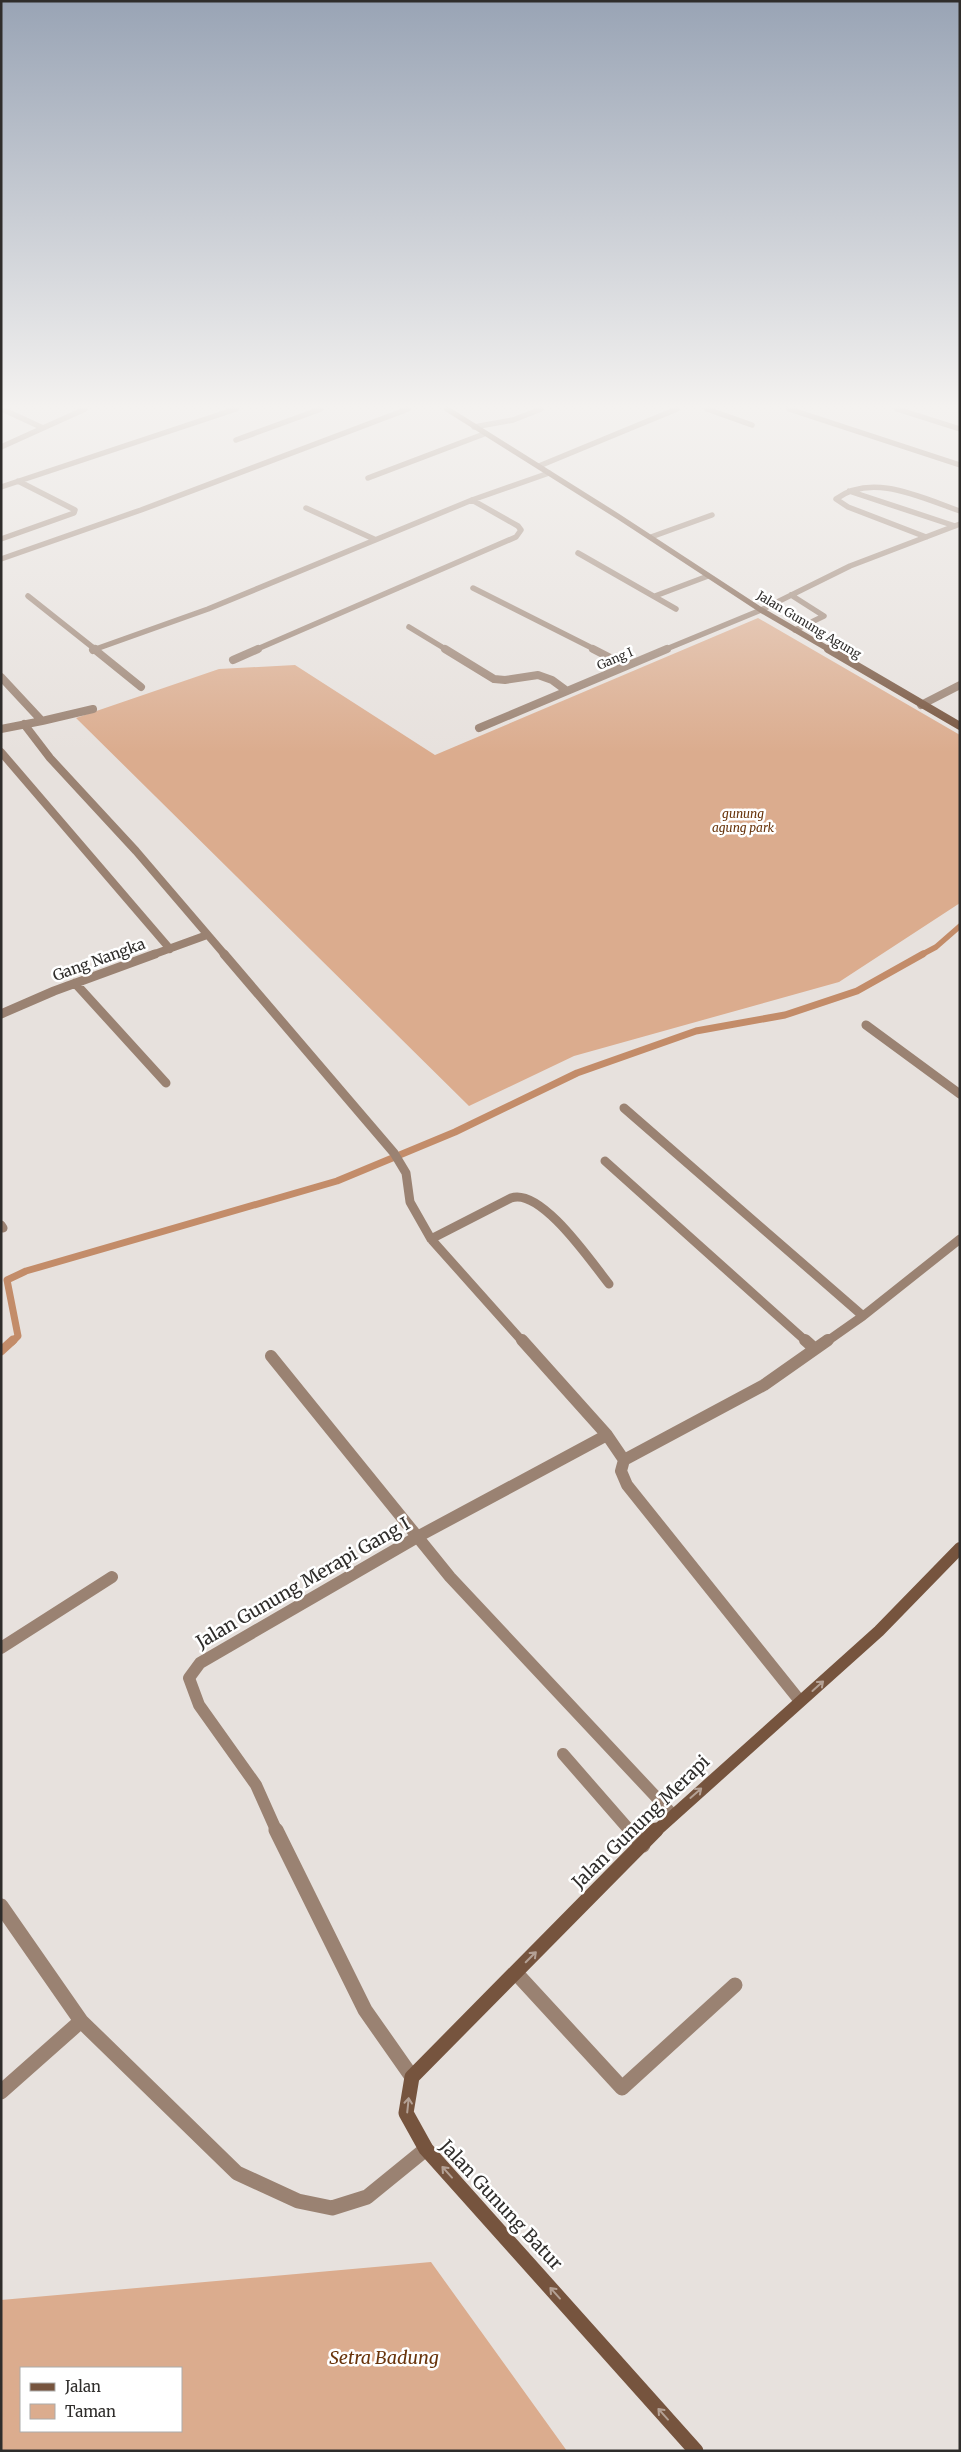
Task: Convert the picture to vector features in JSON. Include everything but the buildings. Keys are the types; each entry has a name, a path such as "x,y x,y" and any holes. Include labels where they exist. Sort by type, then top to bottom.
{"main road":[{"name":"Jalan Gunung Agung","path":"629,523 761,610 920,705 960,726"},
{"name":"Jalan Gunung Merapi","path":"412,2077 672,1814 879,1631 960,1548"},
{"path":"412,2077 406,2113 426,2149"},
{"name":"Jalan Gunung Batur","path":"426,2149 696,2451"}],"street":[{"path":"1,539 43,523"},
{"path":"1,559 103,523"},
{"path":"340,523 374,539"},
{"path":"93,650 208,609 413,523"},
{"path":"233,660 506,543 516,537 521,530 513,523"},
{"path":"651,537 689,523"},
{"path":"891,523 926,537"},
{"name":"Gang I","path":"479,728 761,610 850,566 957,525"},
{"path":"578,553 676,609"},
{"path":"655,596 708,576"},
{"path":"472,588 626,666"},
{"path":"791,595 824,616 795,630"},
{"path":"28,596 141,687"},
{"path":"409,627 494,679 506,680 535,675 544,677 567,691"},
{"path":"1,677 42,721"},
{"path":"920,705 959,686"},
{"path":"1,729 93,709"},
{"path":"24,724 39,747 65,777 108,819 394,1153 406,1173 410,1202 432,1240 607,1435 624,1460"},
{"path":"1,752 170,949"},
{"name":"Gang Nangka","path":"1,1014 75,983 207,935"},
{"path":"75,983 166,1083"},
{"path":"866,1025 960,1094"},
{"path":"624,1108 864,1316"},
{"path":"604,1162 815,1350"},
{"path":"432,1240 520,1195 532,1200 549,1213 609,1284"},
{"path":"800,1701 627,1485 621,1471 624,1460 764,1384 864,1316 960,1239"},
{"path":"271,1356 473,1602 672,1814"},
{"name":"Jalan Gunung Merapi Gang I","path":"412,2077 365,2010 283,1846 256,1785 199,1705 189,1678 200,1663 419,1536 607,1435"},
{"path":"1,1648 112,1577"},
{"path":"563,1754 643,1845"},
{"name":"Jalan Gunung Batur","path":"1,1906 81,2020 237,2172 298,2201 332,2208 367,2198 426,2149"},
{"path":"516,1972 622,2088 735,1985"},
{"path":"1,2092 81,2020"}],"green space":[{"name":"gunung agung park","path":"758,618 960,735 960,903 839,982 574,1056 469,1106 76,718 219,669 295,665 435,755"},
{"name":"Setra Badung","path":"431,2262 567,2451 1,2451 1,2300"}],"waterway":[{"path":"921,955 936,947 960,926"},
{"path":"12,1342 18,1336 7,1280 26,1271 337,1181 455,1132 577,1073 696,1031 785,1015 857,991 923,954"},
{"path":"1,1351 13,1340"}]}
